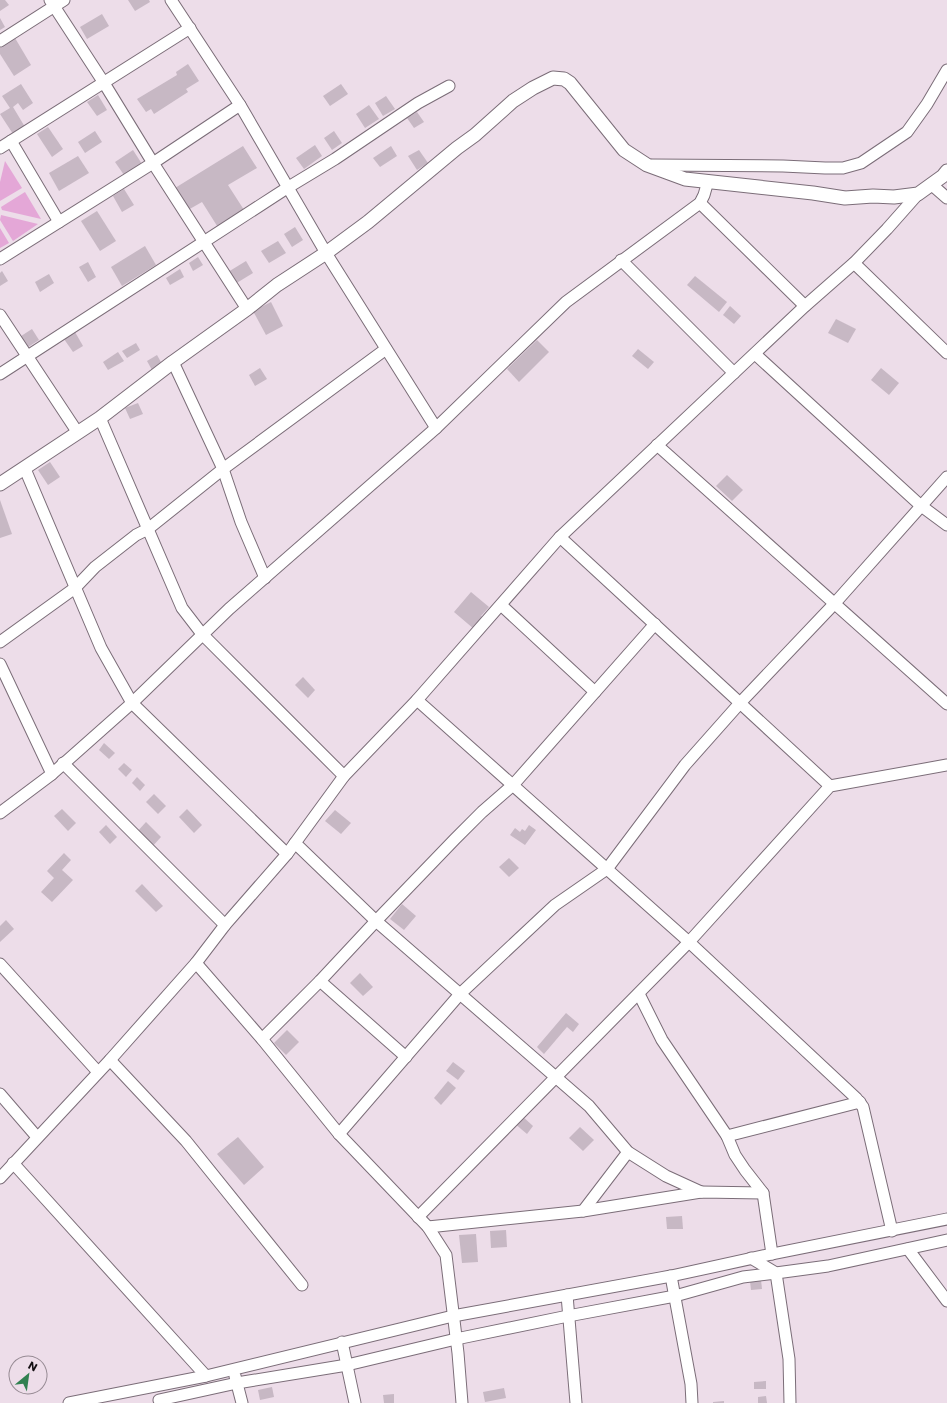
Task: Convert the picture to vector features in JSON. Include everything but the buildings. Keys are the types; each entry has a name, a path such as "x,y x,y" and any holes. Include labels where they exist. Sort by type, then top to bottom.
{"street":[{"path":"0,41 52,3 64,0"},
{"path":"171,0 240,105 326,253 436,428"},
{"path":"52,3 104,82 153,163 247,309"},
{"path":"0,148 190,28"},
{"path":"647,165 843,168 861,163 907,132 924,108 947,70"},
{"path":"0,484 100,418 173,362 247,309 276,285 326,253 368,222 513,102 532,88 553,78 564,79 570,83 624,150 647,165 685,178 845,198 873,196 894,197 918,194"},
{"path":"0,374 287,188 448,86"},
{"path":"0,259 153,163 240,105"},
{"path":"11,141 59,222"},
{"path":"0,1178 110,1060 196,963 225,925 287,854 344,776 417,700 560,536 805,306 854,263 918,194 947,171"},
{"path":"0,813 52,774 132,703 202,634 436,428 566,302 700,203 708,181"},
{"path":"931,184 947,198"},
{"path":"700,203 805,306"},
{"path":"621,260 734,373"},
{"path":"854,263 947,353"},
{"path":"0,315 78,433"},
{"path":"0,642 75,588 100,564 136,535 148,528 223,469 386,349"},
{"path":"755,354 920,505 947,525"},
{"path":"173,362 223,469 241,522 265,578"},
{"path":"100,418 182,608 202,634 344,776"},
{"path":"657,445 947,704"},
{"path":"25,468 100,648 132,703 287,854"},
{"path":"339,1134 460,994 555,905 606,869 686,765 740,703 835,603 920,505 947,477"},
{"path":"560,536 830,786"},
{"path":"501,605 595,692"},
{"path":"262,1039 320,981 455,839 482,812 513,785 655,624"},
{"path":"0,664 52,774"},
{"path":"417,700 688,942 860,1102 863,1107 892,1231"},
{"path":"63,763 225,925"},
{"path":"418,1217 556,1076 639,994 830,786 947,765"},
{"path":"295,843 376,921 590,1106 628,1152 666,1176 701,1192"},
{"path":"196,963 262,1039 339,1134 428,1227 446,1255 462,1403"},
{"path":"0,964 98,1072"},
{"path":"320,981 406,1057"},
{"path":"639,994 662,1040 727,1136 735,1155 763,1193 772,1254"},
{"path":"110,1060 186,1141 302,1284"},
{"path":"0,1094 38,1137"},
{"path":"727,1136 764,1125 860,1102"},
{"path":"583,1211 628,1152"},
{"path":"13,1163 206,1376"},
{"path":"428,1227 583,1211 701,1192 763,1193"},
{"path":"69,1403 206,1376 453,1316 671,1276 751,1258 947,1219"},
{"path":"154,1402 237,1383 347,1365 456,1339 675,1296 743,1277 828,1266 947,1240"},
{"path":"908,1249 947,1301"},
{"path":"751,1258 776,1273"},
{"path":"776,1273 788,1359 790,1403"},
{"path":"671,1276 691,1384 692,1403"},
{"path":"566,1295 576,1403"},
{"path":"342,1342 355,1403"},
{"path":"233,1369 242,1403"},
{"path":"154,1402 161,1386"}],"shaded area":[{"path":"5,161 22,188 0,201 0,182"},
{"path":"25,192 41,219 2,210 1,207"},
{"path":"1,215 38,224 13,241 0,220"},
{"path":"0,228 9,243 0,248"}]}
